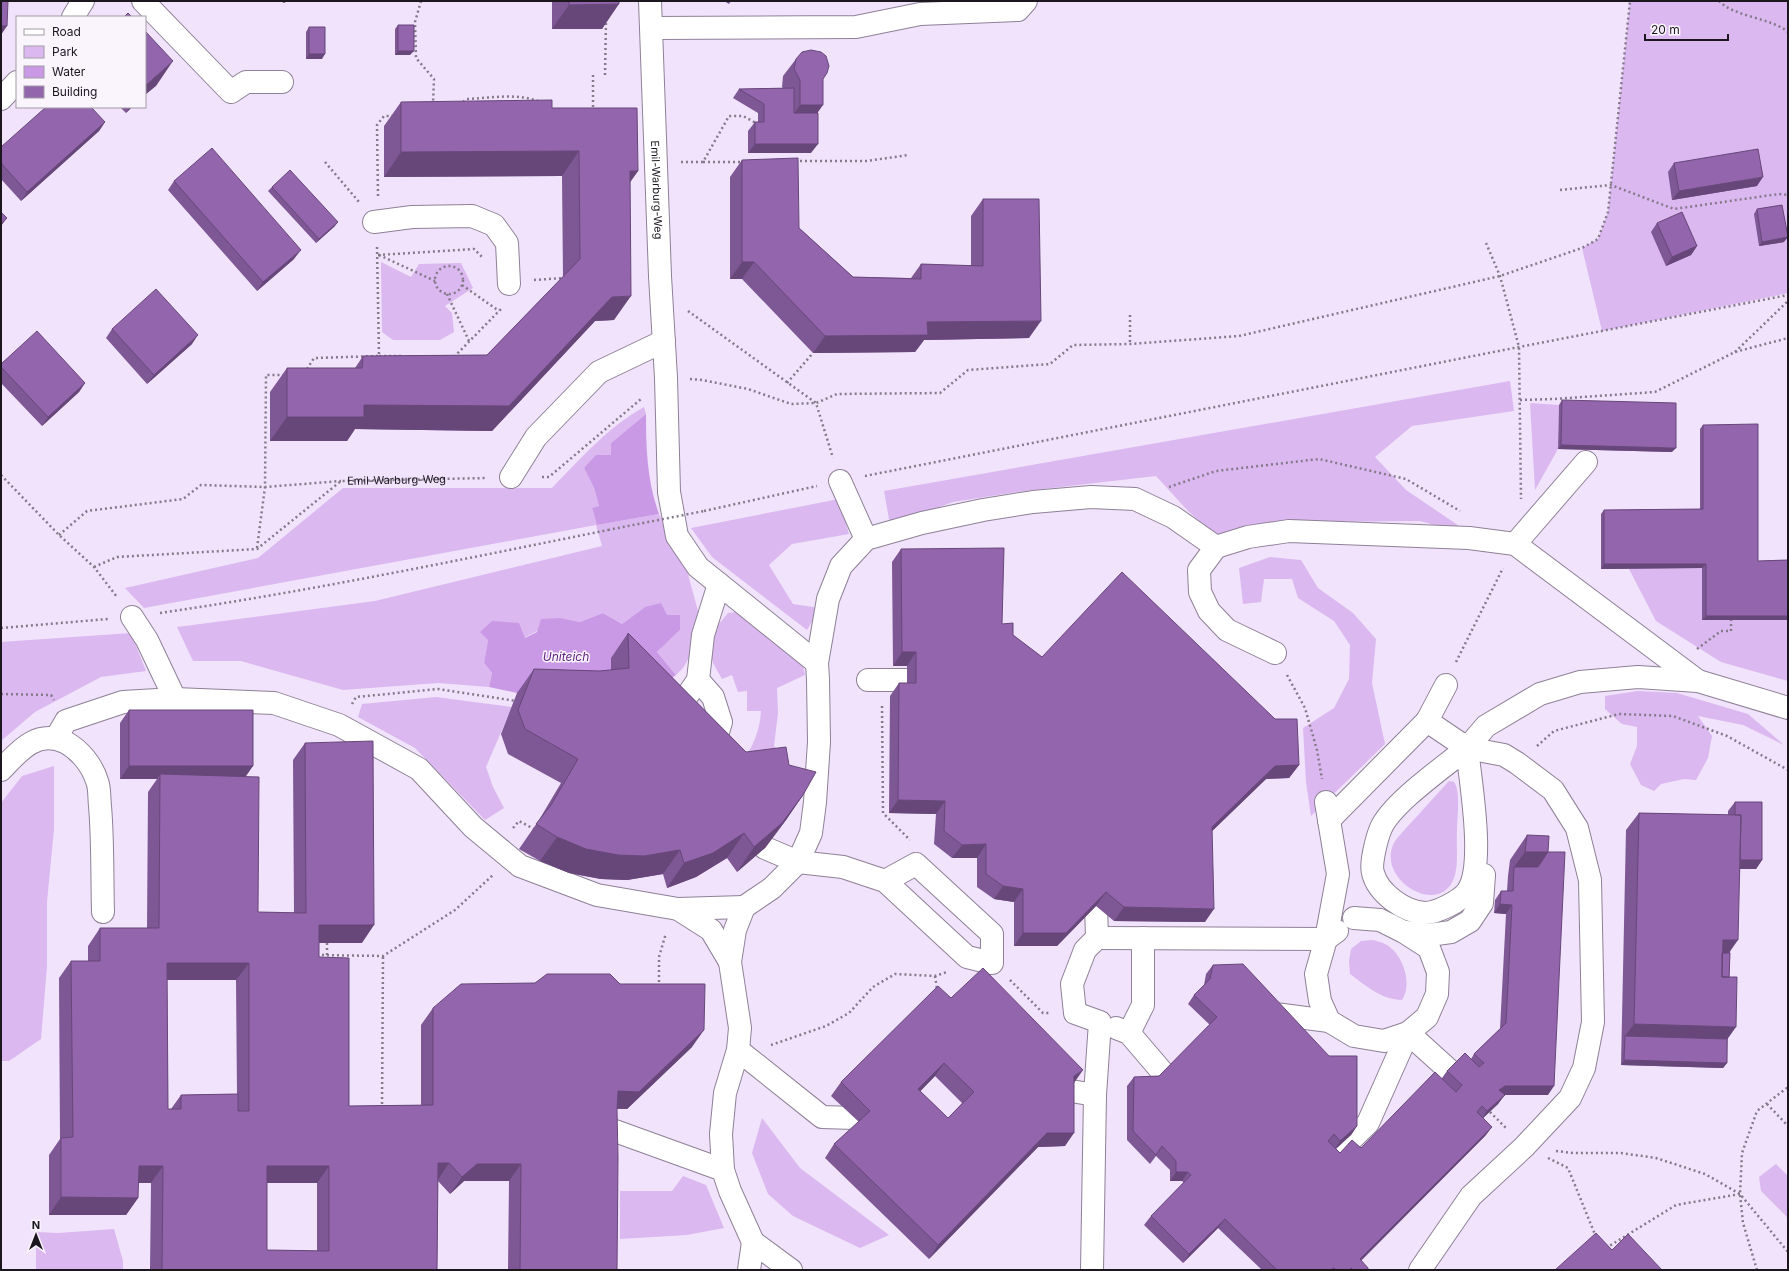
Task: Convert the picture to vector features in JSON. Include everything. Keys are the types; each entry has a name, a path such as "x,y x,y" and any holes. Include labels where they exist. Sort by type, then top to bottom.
{"street":[{"path":"74,16 83,1"},
{"path":"143,1 231,92 246,82 282,82"},
{"name":"Emil-Warburg-Weg","path":"650,1 666,378 669,492 677,536 698,567 720,584"},
{"path":"652,28 856,27 920,14 1022,6"},
{"path":"1,99 16,83"},
{"path":"374,222 412,217 472,216 494,225 507,243 509,284"},
{"path":"511,477 536,437 599,372 664,341"},
{"path":"1515,544 1586,462"},
{"path":"840,481 866,540"},
{"path":"1,770 28,744 124,702 175,699 274,703 339,725 418,769 473,826 520,866 597,895 678,909 744,907 772,888 798,862 811,832 806,777 819,742 821,674 828,599 841,566 866,540 922,523 983,510 1033,502 1091,497 1135,499 1172,517 1216,547"},
{"path":"1274,653 1227,630 1209,611 1200,592 1200,570 1216,547 1248,537 1289,531 1469,538 1515,544 1698,681"},
{"path":"698,680 713,698 721,722 712,752 693,730 667,710 685,699 698,680 703,636 720,584 821,674"},
{"path":"132,617 147,640 175,699"},
{"path":"1467,748 1477,841 1475,872 1468,891 1448,906 1425,913 1405,908 1384,894 1372,872 1375,847 1381,828 1395,810 1417,788 1467,748 1486,726 1540,694 1580,682 1638,677 1698,681 1788,708"},
{"path":"875,680 907,680"},
{"path":"1329,1021 1320,1001 1316,974 1326,939 1338,874 1327,811 1427,721 1446,685"},
{"path":"1420,1270 1471,1196 1524,1147 1570,1098 1584,1068 1593,1022 1590,880 1577,828 1553,790 1517,763 1504,755 1467,748 1427,721"},
{"path":"61,729 73,746 85,759 98,782 102,823 103,912"},
{"path":"764,848 798,862 843,867 885,881 967,957 992,962 992,934 916,864 885,881"},
{"path":"1404,932 1429,935 1451,932 1470,921 1488,904 1484,875"},
{"path":"1164,1074 1129,1033 1075,1013 1072,984 1085,950 1097,938 1326,939 1384,894"},
{"path":"1096,906 1097,938"},
{"path":"744,907 735,930 730,962 740,1028 738,1050 725,1093 721,1134 723,1170 730,1191 753,1242 791,1270"},
{"path":"678,909 711,930 730,962"},
{"path":"1275,1014 1329,1021 1354,1036 1384,1041 1408,1033 1427,1017 1437,994 1438,972 1429,948 1404,932 1380,920 1354,918"},
{"path":"1129,1033 1144,1005 1143,938"},
{"path":"1092,1270 1095,1095 1100,1022"},
{"path":"1408,1033 1450,1071"},
{"path":"1341,1148 1368,1123 1408,1033"},
{"path":"738,1050 822,1117 855,1118"},
{"path":"1065,1090 1095,1095"},
{"path":"604,1127 723,1170"},
{"path":"749,1270 753,1242"}],"path":[{"path":"421,1 415,22 416,58 434,79 433,105"},
{"path":"666,378 702,380 748,389 791,404 816,403 837,394 940,393 968,370 1050,364 1073,345 1130,344 1239,336 1500,276 1582,248 1598,239 1608,212 1630,1"},
{"path":"1718,1 1745,15 1773,24 1788,32"},
{"path":"605,75 606,16"},
{"path":"592,75 593,114"},
{"path":"461,103 467,99 502,97 524,97 540,102"},
{"path":"379,356 378,255 374,222 378,207 377,125 384,116 398,116"},
{"path":"703,162 729,116 743,116 758,124"},
{"path":"789,162 867,161 908,155"},
{"path":"324,162 364,207 374,222"},
{"path":"656,162 749,162"},
{"path":"1560,190 1611,185 1674,209 1779,194 1788,195"},
{"path":"1486,243 1500,276 1519,346 1521,503"},
{"path":"378,255 474,249 509,284 508,301 454,357 447,357"},
{"path":"378,255 434,281 438,289 447,294 469,342"},
{"path":"434,281 439,269 447,265 456,267 462,274 462,284 456,292 447,294"},
{"path":"509,284 543,279 563,278"},
{"path":"462,284 499,311"},
{"path":"1,628 132,617 276,595 376,577 840,481 1519,346 1788,296"},
{"path":"1735,352 1788,301"},
{"path":"684,308 816,403 840,481"},
{"path":"1130,315 1130,344"},
{"path":"1520,400 1655,392 1735,352 1788,338"},
{"path":"787,383 813,353"},
{"path":"304,375 314,358 402,356"},
{"path":"94,567 117,557 257,549 265,487 266,375 289,375"},
{"name":"Emil-Warburg-Weg","path":"257,549 340,481 549,476 666,378"},
{"path":"1135,499 1216,471 1319,459 1406,479 1461,511"},
{"path":"1,476 59,535 94,567 132,617"},
{"path":"59,535 87,511 183,499 201,485 265,487 340,481"},
{"path":"1446,685 1499,577"},
{"path":"1679,667 1702,644 1721,631 1731,631 1731,620"},
{"path":"1274,653 1305,708 1318,750 1327,811"},
{"path":"875,680 883,813 891,821"},
{"path":"339,725 356,698 438,689 522,702"},
{"path":"1,694 50,695 61,729"},
{"path":"1517,763 1554,731 1619,714 1658,715 1673,716 1727,736 1788,770"},
{"path":"314,955 383,956 455,910 488,881 508,856"},
{"path":"660,994 659,956 666,932 678,909"},
{"path":"328,943 328,955"},
{"path":"382,1115 383,956"},
{"path":"992,962 1043,1013 1075,1013"},
{"path":"738,1050 774,1044 826,1026 849,1013 873,987 895,974 935,976 950,971"},
{"path":"935,976 938,994"},
{"path":"1757,1270 1743,1223 1740,1194 1742,1153 1757,1111 1788,1087"},
{"path":"1767,1104 1788,1126"},
{"path":"1524,1147 1568,1168 1598,1244"},
{"path":"1573,1153 1620,1153 1656,1158 1705,1174 1740,1194 1788,1252"},
{"path":"1601,1251 1676,1206 1740,1194"}],"green space":[{"path":"1630,1 1788,1 1788,293 1602,331 1582,248 1598,239 1608,212"},
{"path":"381,262 411,277 419,264 461,263 473,288 445,306 452,313 454,332 440,340 393,340 382,332"},
{"path":"1510,381 1514,411 1412,426 1375,457 1406,490 1474,536 1420,521 1285,522 1220,539 1189,512 1156,476 1017,492 953,502 890,525 884,491"},
{"path":"1530,403 1559,405 1558,449 1535,490"},
{"path":"644,407 646,414 611,443 611,455 584,468 594,488 599,506 592,508 597,525 659,514 686,567 698,611 699,624 690,656 683,668 676,675 657,652 680,630 680,615 667,615 645,607 622,624 603,613 580,622 561,618 524,638 488,640 484,663 492,673 489,687 438,683 343,690 241,661 193,661 177,627 375,601 602,546 596,525 144,608 125,588 258,558 343,488 552,488 606,434 618,424"},
{"path":"839,499 849,534 792,544 769,565 793,604 820,608 807,630 712,557 691,528"},
{"path":"1270,557 1301,560 1318,588 1353,613 1376,639 1372,683 1385,744 1311,816 1306,782 1303,728 1334,708 1349,679 1350,645 1334,621 1298,598 1292,579 1264,579 1261,602 1243,604 1239,568"},
{"path":"1702,568 1703,620 1788,620 1788,681 1721,662 1656,621 1629,569"},
{"path":"728,613 743,613 797,655 803,666 805,675 777,688 778,713 774,746 784,755 742,764 755,739 761,711 747,711 747,691 738,692 732,675 722,679 713,663 711,656 717,626"},
{"path":"131,633 146,671 101,677 35,712 1,741 1,642"},
{"path":"1638,691 1677,693 1748,714 1784,745 1743,725 1698,716 1712,736 1708,758 1696,780 1684,779 1661,784 1654,791 1641,785 1630,764 1637,746 1637,727 1622,724 1605,709 1605,696"},
{"path":"436,697 512,707 486,767 493,787 504,808 485,820 415,748 358,717 362,704"},
{"path":"54,766 54,829 47,902 47,966 41,1039 9,1061 1,1061 1,803 22,776"},
{"path":"1449,781 1454,782 1458,798 1456,873 1447,889 1436,894 1425,894 1413,890 1402,882 1394,871 1391,858 1393,845 1400,835"},
{"path":"1373,940 1384,943 1391,948 1401,961 1407,986 1402,1000 1381,995 1350,974 1349,961 1351,949 1361,941"},
{"path":"762,1118 800,1168 889,1235 860,1248 793,1216 768,1194 752,1153"},
{"path":"1776,1164 1788,1176 1788,1218 1761,1191 1759,1177"},
{"path":"683,1176 706,1185 724,1228 687,1235 620,1239 620,1191 672,1191"},
{"path":"114,1229 123,1261 123,1270 36,1270 36,1232 58,1233"}],"water":[{"path":"646,414 647,452 650,477 659,514 597,525 592,508 599,506 594,488 584,468 596,455 611,455 611,443"},
{"name":"Uniteich","path":"661,603 667,615 680,615 680,630 657,652 676,675 648,696 611,658 612,692 517,693 489,687 492,673 484,663 488,640 480,632 492,621 519,623 525,638 537,632 541,619 561,618 580,622 603,613 622,624 645,607"}],"building":[{"path":"1,1 8,1 7,26 1,26"},
{"path":"569,1 619,1 619,4 569,5"},
{"path":"398,25 414,25 414,51 398,51"},
{"path":"309,27 325,27 325,54 309,54"},
{"path":"146,32 173,61 146,85"},
{"path":"811,50 821,52 826,56 829,66 823,79 823,105 800,105 800,80 794,69 796,59 802,52"},
{"path":"794,88 794,113 818,113 818,144 755,144 755,122 764,122 764,104 739,89"},
{"path":"552,100 552,108 637,108 638,171 630,171 631,296 612,297 509,406 364,405 364,417 287,417 287,368 362,368 363,356 487,355 580,259 579,151 401,152 401,102"},
{"path":"45,108 92,108 105,122 27,192 1,163 1,147"},
{"path":"212,148 301,250 263,282 174,181"},
{"path":"1758,149 1763,177 1679,191 1674,163"},
{"path":"798,158 799,228 853,277 921,279 921,264 983,266 983,199 1039,199 1041,321 927,322 928,335 825,336 754,262 742,262 742,160"},
{"path":"290,170 338,222 319,239 272,187"},
{"path":"1782,205 1788,237 1762,242 1757,209"},
{"path":"1,212 7,218 1,224"},
{"path":"1682,212 1697,246 1672,257 1657,223"},
{"path":"156,289 198,335 154,375 112,329"},
{"path":"37,331 85,383 48,417 1,367 1,364"},
{"path":"1562,400 1676,403 1676,448 1561,445"},
{"path":"1758,424 1758,561 1788,560 1788,616 1706,616 1706,564 1604,564 1604,510 1703,509 1703,425"},
{"path":"1004,548 1002,624 1013,623 1013,635 1042,657 1122,572 1275,719 1297,719 1299,765 1275,766 1212,827 1214,909 1124,907 1106,892 1066,933 1023,933 1023,889 1003,886 986,874 986,844 962,845 944,831 945,801 898,800 899,683 916,683 916,652 902,652 901,549"},
{"path":"628,633 746,752 786,747 789,765 816,772 803,795 782,823 754,847 744,833 713,853 684,863 680,850 644,856 618,855 586,849 557,837 536,824 551,805 578,759 525,729 518,710 534,669 600,671 629,668"},
{"path":"129,710 253,710 253,766 129,766"},
{"path":"373,741 374,925 319,925 319,957 349,958 349,1106 433,1105 433,1008 461,984 535,983 547,974 610,974 620,984 705,984 704,1030 639,1092 618,1091 617,1270 520,1270 521,1164 477,1164 462,1177 449,1163 438,1163 437,1270 162,1270 163,1166 139,1166 138,1198 61,1197 61,1138 73,1137 71,961 100,961 100,928 159,928 160,774 259,777 258,912 306,913 305,743","holes":["167,963 249,963 249,1111 238,1111 238,1094 181,1095 181,1109 168,1109","267,1166 329,1166 329,1251 267,1250"]},
{"path":"1735,802 1762,802 1762,860 1740,860 1741,815 1735,815"},
{"path":"1639,813 1741,815 1738,940 1723,940 1722,977 1737,977 1736,1027 1634,1024"},
{"path":"1527,835 1549,836 1548,852 1525,852"},
{"path":"1548,852 1565,852 1554,1086 1505,1086 1499,1090 1505,1095 1487,1111 1482,1106 1477,1112 1492,1127 1360,1259 1368,1270 1353,1270 1351,1268 1349,1270 1336,1270 1334,1268 1330,1270 1277,1270 1225,1219 1189,1254 1151,1216 1191,1175 1188,1172 1176,1172 1176,1161 1162,1146 1156,1155 1133,1131 1134,1077 1159,1076 1217,1017 1194,995 1210,979 1213,965 1243,964 1329,1056 1357,1056 1357,1126 1340,1141 1334,1134 1328,1141 1340,1153 1352,1140 1361,1148 1435,1072 1456,1092 1462,1085 1447,1071 1465,1053 1479,1067 1484,1063 1474,1054 1506,1023 1512,905 1500,904 1501,891 1513,891 1514,867 1538,867"},
{"path":"1722,953 1730,953 1729,977 1722,977"},
{"path":"983,968 1083,1070 1074,1076 1074,1133 1047,1133 938,1245 834,1144 870,1111 841,1082 938,986 951,998","holes":["944,1063 974,1092 948,1118 918,1089"]},
{"path":"1625,1036 1727,1039 1727,1063 1624,1060"},
{"path":"1596,1233 1612,1250 1628,1234 1662,1270 1555,1270"}]}
